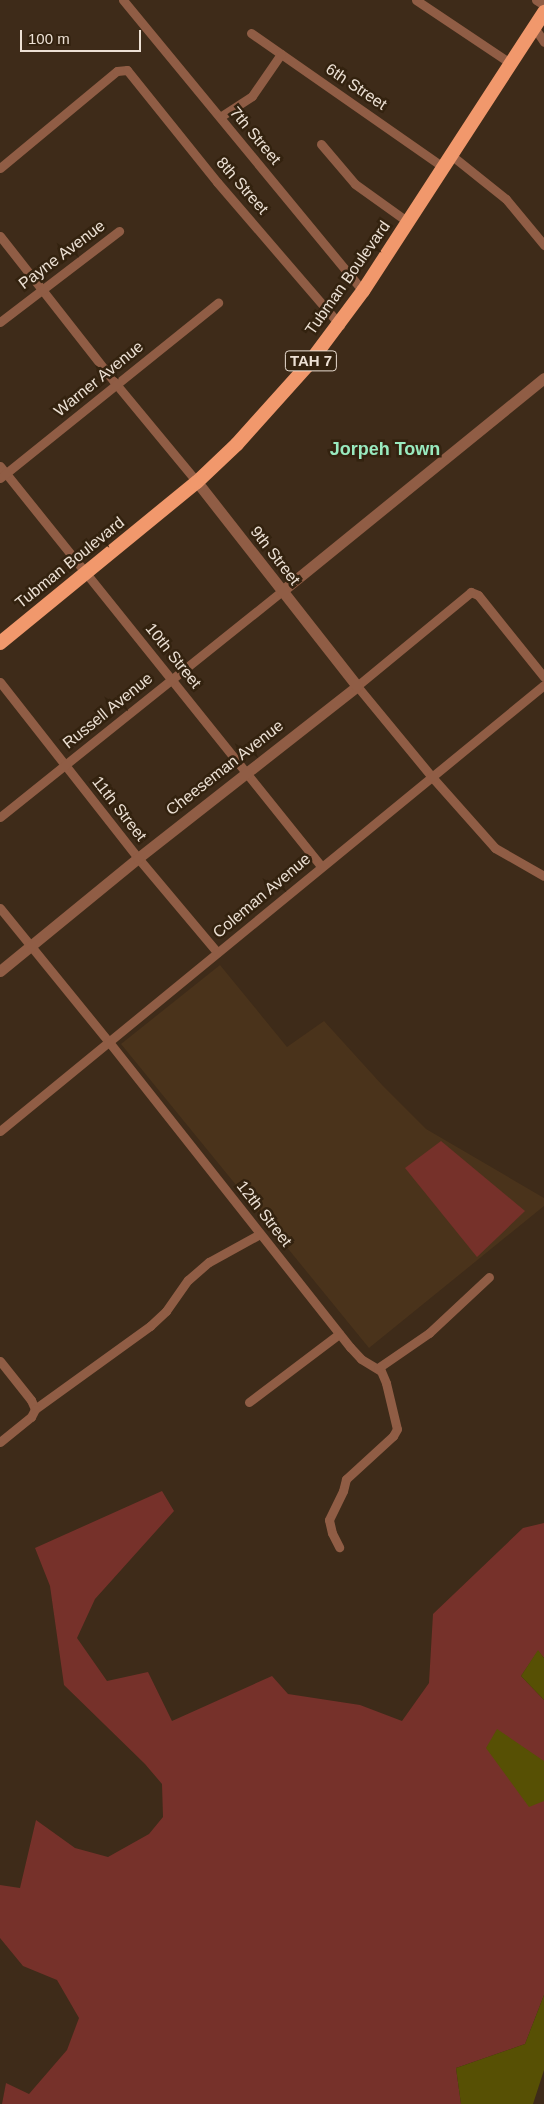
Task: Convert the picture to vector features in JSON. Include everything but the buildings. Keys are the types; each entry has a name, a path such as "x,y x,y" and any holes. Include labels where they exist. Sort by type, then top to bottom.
{"highway":[{"name":"Tubman Boulevard","path":"0,643 198,482 238,444 282,395 340,325 544,12"}],"street":[{"name":"7th Street","path":"124,0 363,291"},
{"path":"416,0 510,63"},
{"path":"536,0 544,6"},
{"path":"534,27 544,42"},
{"name":"6th Street","path":"251,33 364,110 506,199 544,245"},
{"path":"220,117 252,96 281,54"},
{"name":"8th Street","path":"0,168 117,71 127,70 218,182 340,325"},
{"path":"321,144 355,184 408,222"},
{"name":"Payne Avenue","path":"0,322 119,231"},
{"name":"9th Street","path":"0,236 116,384 198,482 357,686 432,777 495,848 544,876"},
{"name":"Warner Avenue","path":"3,476 218,303"},
{"path":"282,591 544,378"},
{"name":"10th Street","path":"0,466 3,476 86,572 321,866"},
{"name":"Russell Avenue","path":"0,817 171,678 282,591"},
{"name":"Cheeseman Avenue","path":"0,971 138,858 357,686 471,592 478,595 544,677"},
{"name":"11th Street","path":"0,682 138,858 218,952"},
{"name":"Coleman Avenue","path":"0,1132 321,866 544,685"},
{"name":"12th Street","path":"0,908 109,1042 339,1334 360,1359 378,1368"},
{"path":"0,1442 31,1417 35,1409 150,1326 166,1311 188,1280 209,1262 260,1234"},
{"path":"339,1548 332,1533 329,1520 343,1491 346,1479 393,1436 397,1430 386,1383 378,1368 429,1333 489,1277"},
{"path":"249,1402 339,1334"},
{"path":"0,1361 32,1400 35,1409"}],"shaded area":[{"path":"220,965 287,1047 324,1021 383,1086 426,1129 544,1198 544,1206 369,1348 121,1044"},
{"path":"441,1141 525,1211 477,1257 405,1168"},
{"path":"162,1491 174,1511 95,1599 77,1638 107,1681 148,1672 172,1721 272,1676 288,1694 360,1705 402,1721 429,1683 433,1614 523,1528 544,1523 544,1658 538,1651 521,1676 544,1700 544,1995 525,2044 456,2068 461,2104 2,2104 6,2083 29,2094 67,2050 79,2018 57,1980 23,1966 0,1938 0,1885 20,1888 36,1820 75,1848 108,1857 149,1834 163,1817 162,1784 145,1764 64,1685 50,1586 35,1548"},
{"path":"538,1650 544,1658 544,1700 521,1676"},
{"path":"497,1729 544,1761 544,1801 529,1807 486,1748"},
{"path":"544,1995 544,2070 533,2104 461,2104 456,2068 525,2044"}],"district":[{"name":"Jorpeh Town","path":"385,449"}]}
